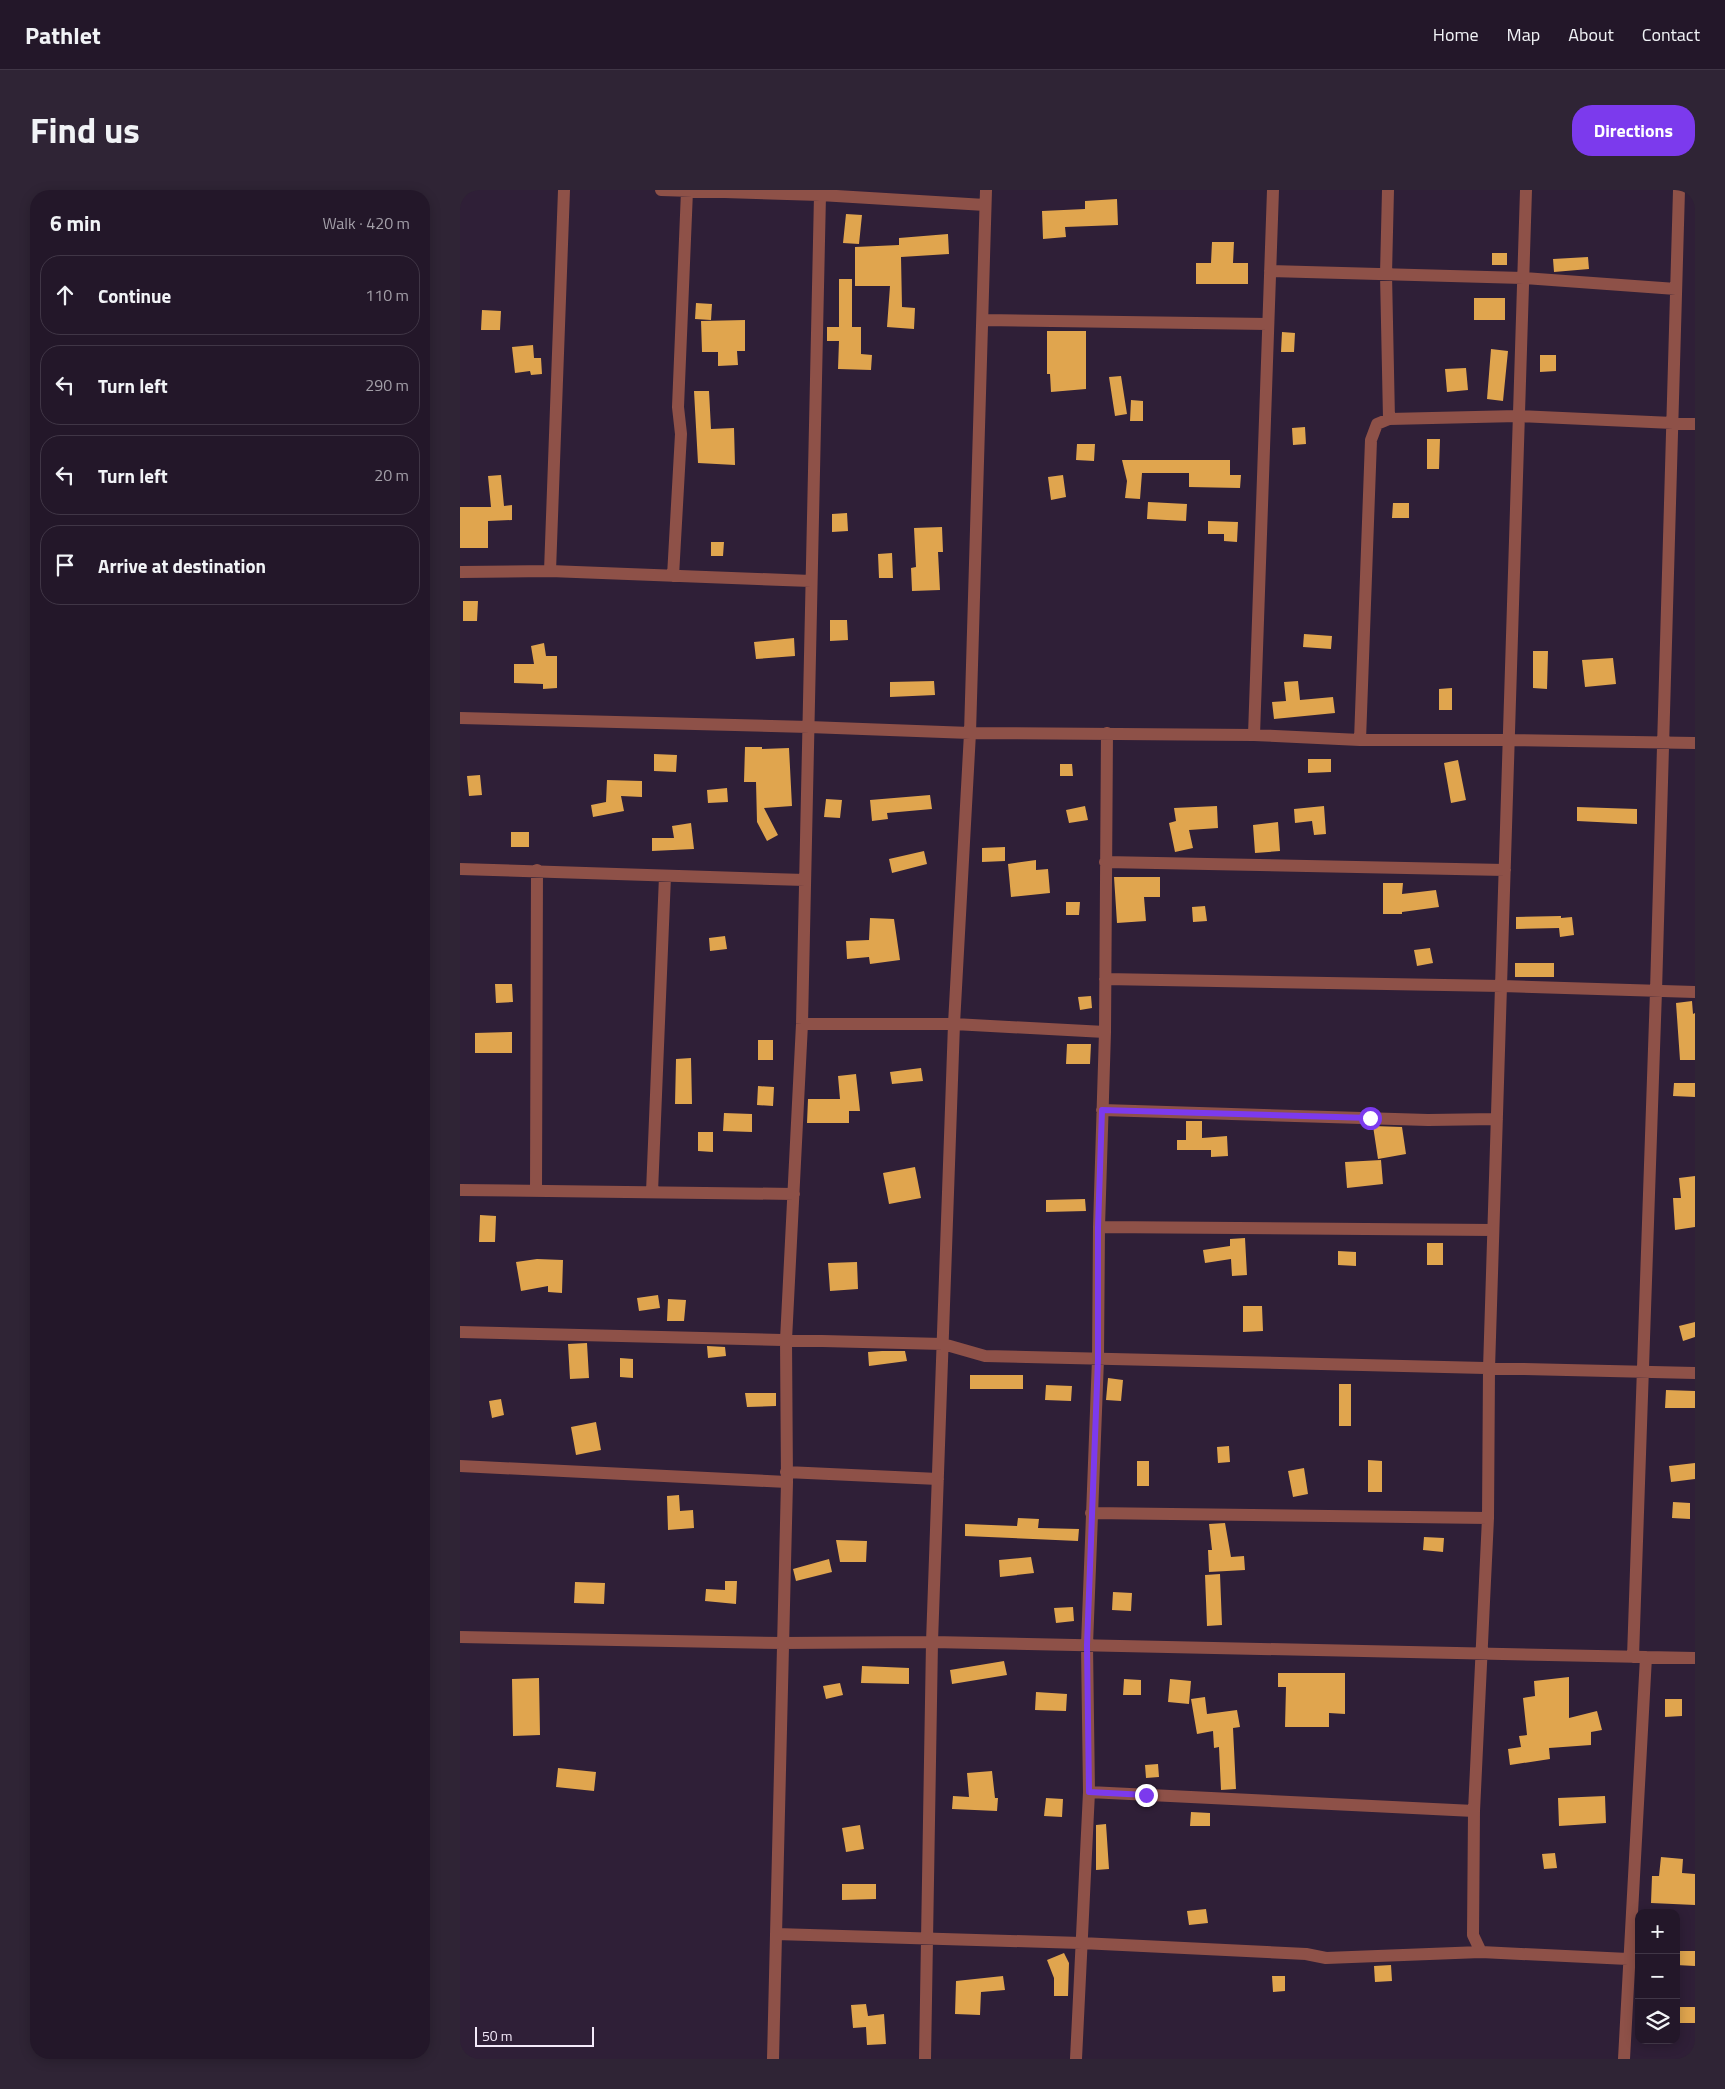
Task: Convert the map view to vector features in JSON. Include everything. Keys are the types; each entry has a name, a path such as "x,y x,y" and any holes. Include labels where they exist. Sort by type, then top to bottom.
{"street":[{"path":"550,571 564,190"},
{"path":"661,190 820,195 985,205"},
{"path":"926,2059 932,1642 954,1024 970,733 986,190"},
{"path":"1254,735 1273,190"},
{"path":"1388,190 1386,274 1389,419"},
{"path":"1481,1952 1473,1935 1474,1811 1488,1518 1489,1369 1526,190"},
{"path":"1624,2059 1639,1657 1644,1371 1679,190"},
{"path":"673,576 681,434 678,407 687,191"},
{"path":"773,2059 786,1477 786,1340 802,1024 820,195"},
{"path":"1270,271 1523,278 1676,289"},
{"path":"983,320 1268,324"},
{"path":"1360,740 1371,440 1377,424 1389,419 1518,416 1695,424"},
{"path":"460,572 550,571 811,581"},
{"path":"460,718 970,733 1254,735 1360,740 1695,743"},
{"path":"1076,2059 1080,1943 1089,1792 1087,1645 1098,1359 1098,1227 1105,1032 1107,733"},
{"path":"1105,862 1506,870"},
{"path":"460,869 806,880"},
{"path":"536,1191 537,870"},
{"path":"652,1192 664,876"},
{"path":"1105,979 1502,986 1695,992"},
{"path":"802,1024 954,1024 1105,1032"},
{"path":"1102,1110 1428,1120 1497,1119"},
{"path":"460,1190 794,1194"},
{"path":"1098,1227 1493,1230"},
{"path":"460,1332 943,1344 985,1356 1695,1373"},
{"path":"460,1466 786,1477 938,1479"},
{"path":"1091,1513 1488,1518"},
{"path":"460,1636 782,1643 932,1642 1695,1658"},
{"path":"1089,1792 1474,1811"},
{"path":"776,1934 1080,1943 1306,1954 1326,1958 1481,1952 1628,1959"}],"building":[{"path":"1117,199 1118,225 1065,227 1066,237 1043,239 1042,211 1085,209 1085,201"},
{"path":"846,214 862,215 859,244 843,243"},
{"path":"948,234 949,254 901,257 902,307 915,308 914,329 887,327 890,286 855,286 855,247 899,245 899,238"},
{"path":"1212,242 1234,242 1233,263 1248,263 1248,284 1196,284 1196,263 1211,263"},
{"path":"1492,253 1507,253 1507,265 1492,265"},
{"path":"1588,257 1589,269 1554,272 1553,259"},
{"path":"839,279 852,279 852,327 861,327 861,354 872,355 871,370 838,369 839,341 827,341 827,327 839,327"},
{"path":"1474,298 1505,298 1505,320 1474,320"},
{"path":"696,303 712,304 711,320 695,319"},
{"path":"482,310 501,311 500,330 481,330"},
{"path":"745,320 745,351 737,351 738,365 718,366 718,352 702,352 701,321"},
{"path":"1047,331 1086,331 1086,389 1051,392 1050,374 1047,374"},
{"path":"1282,332 1295,333 1294,352 1281,352"},
{"path":"533,345 534,358 541,358 542,374 531,375 530,371 515,373 512,347"},
{"path":"1491,349 1508,351 1503,401 1487,399"},
{"path":"1540,355 1556,355 1556,371 1540,372"},
{"path":"1466,368 1468,390 1447,392 1445,369"},
{"path":"1121,376 1127,414 1115,416 1109,377"},
{"path":"694,391 709,391 711,429 734,428 735,465 698,463"},
{"path":"1131,400 1143,401 1143,421 1130,421"},
{"path":"1305,427 1306,444 1293,445 1292,428"},
{"path":"1427,439 1440,439 1439,469 1427,469"},
{"path":"1077,444 1095,444 1094,461 1076,460"},
{"path":"1122,460 1230,460 1230,475 1241,475 1240,488 1189,487 1189,473 1142,473 1140,499 1125,498 1127,481"},
{"path":"501,475 504,506 512,505 512,520 488,521 488,548 460,548 460,507 491,507 488,476"},
{"path":"1063,475 1066,497 1051,500 1048,477"},
{"path":"1148,502 1187,504 1186,521 1147,519"},
{"path":"1393,503 1409,503 1409,518 1392,518"},
{"path":"847,513 848,531 832,532 832,514"},
{"path":"1208,521 1238,522 1237,542 1224,541 1224,534 1208,534"},
{"path":"942,527 943,552 938,552 940,590 912,591 911,568 916,567 914,528"},
{"path":"711,542 724,542 723,556 711,556"},
{"path":"892,553 893,578 879,578 878,554"},
{"path":"463,601 478,601 477,621 463,621"},
{"path":"830,620 847,620 848,640 830,641"},
{"path":"1304,634 1332,636 1331,649 1303,647"},
{"path":"794,638 795,656 756,659 754,642"},
{"path":"544,643 546,656 557,656 557,688 543,689 543,684 514,683 514,664 534,664 531,646"},
{"path":"1533,651 1548,651 1547,689 1533,688"},
{"path":"1613,658 1616,684 1585,687 1582,660"},
{"path":"934,681 935,695 890,697 890,682"},
{"path":"1298,681 1300,700 1333,697 1335,713 1274,719 1272,702 1286,701 1284,682"},
{"path":"1452,688 1452,710 1439,710 1439,689"},
{"path":"745,747 762,747 762,749 789,748 792,806 764,808 778,835 767,841 757,822 756,782 744,782"},
{"path":"654,754 677,755 676,772 654,771"},
{"path":"1308,759 1331,759 1331,772 1308,773"},
{"path":"1458,760 1466,800 1451,803 1444,763"},
{"path":"1060,764 1072,764 1073,776 1060,776"},
{"path":"480,775 482,795 469,796 467,776"},
{"path":"607,780 642,781 642,797 621,796 624,811 593,817 591,805 606,802"},
{"path":"727,788 728,802 708,803 707,790"},
{"path":"930,795 932,809 887,813 888,819 872,821 870,800"},
{"path":"826,799 842,800 840,818 824,817"},
{"path":"1085,806 1088,820 1069,823 1066,810"},
{"path":"1217,806 1218,828 1189,830 1193,848 1175,852 1169,823 1176,821 1174,808"},
{"path":"1324,806 1326,834 1314,835 1312,821 1295,823 1294,809"},
{"path":"1577,807 1637,809 1637,824 1577,821"},
{"path":"1278,822 1280,851 1255,853 1253,825"},
{"path":"691,823 694,849 652,851 652,838 674,838 672,826"},
{"path":"511,832 529,832 529,847 511,847"},
{"path":"1005,847 1005,861 982,862 982,848"},
{"path":"924,851 927,864 892,873 889,859"},
{"path":"1036,860 1036,870 1048,869 1050,893 1011,897 1008,864"},
{"path":"1114,877 1160,877 1160,897 1144,897 1146,921 1117,923"},
{"path":"1383,883 1403,883 1402,894 1436,890 1439,907 1402,912 1402,914 1383,914"},
{"path":"1066,902 1080,902 1079,915 1066,915"},
{"path":"1205,906 1207,921 1193,922 1192,907"},
{"path":"1561,916 1561,918 1572,917 1574,935 1560,937 1559,928 1516,929 1516,917"},
{"path":"870,918 894,919 900,960 870,964 869,957 847,959 846,941 869,940"},
{"path":"725,936 727,949 710,951 709,938"},
{"path":"1430,948 1433,963 1417,966 1414,950"},
{"path":"1515,963 1554,963 1554,977 1515,977"},
{"path":"495,984 512,984 513,1002 496,1003"},
{"path":"1091,996 1092,1008 1080,1010 1078,997"},
{"path":"1692,1001 1693,1014 1695,1013 1695,1060 1680,1060 1676,1003"},
{"path":"512,1032 512,1053 475,1053 475,1033"},
{"path":"758,1040 773,1040 773,1060 758,1060"},
{"path":"1067,1044 1091,1044 1090,1064 1066,1064"},
{"path":"691,1058 692,1104 675,1104 676,1059"},
{"path":"921,1068 923,1081 892,1084 890,1072"},
{"path":"856,1074 860,1111 849,1111 849,1123 807,1123 808,1099 840,1099 838,1076"},
{"path":"1674,1083 1695,1083 1695,1097 1673,1096"},
{"path":"758,1086 774,1087 773,1106 757,1105"},
{"path":"724,1113 752,1114 752,1132 723,1131"},
{"path":"1186,1121 1202,1121 1202,1138 1227,1136 1228,1156 1211,1157 1211,1150 1177,1150 1177,1140 1186,1140"},
{"path":"1373,1126 1402,1127 1406,1154 1378,1159"},
{"path":"698,1132 713,1132 713,1152 698,1151"},
{"path":"1381,1160 1383,1184 1347,1188 1345,1162"},
{"path":"915,1167 921,1198 889,1204 883,1173"},
{"path":"1695,1176 1695,1227 1675,1230 1673,1198 1681,1198 1679,1178"},
{"path":"1085,1199 1086,1211 1046,1212 1046,1200"},
{"path":"480,1215 496,1216 495,1242 479,1242"},
{"path":"1245,1238 1247,1275 1232,1276 1231,1259 1205,1263 1203,1250 1230,1246 1230,1239"},
{"path":"1427,1243 1443,1243 1443,1265 1427,1265"},
{"path":"1338,1251 1356,1252 1356,1266 1338,1265"},
{"path":"537,1259 563,1260 562,1293 548,1292 548,1286 521,1291 516,1262"},
{"path":"857,1262 858,1289 830,1291 828,1263"},
{"path":"658,1295 660,1308 639,1311 637,1298"},
{"path":"668,1299 686,1300 684,1321 667,1321"},
{"path":"1243,1306 1262,1306 1263,1331 1243,1332"},
{"path":"1695,1322 1695,1337 1683,1341 1679,1326"},
{"path":"587,1343 589,1378 570,1379 568,1344"},
{"path":"707,1346 725,1347 726,1356 708,1358"},
{"path":"905,1351 907,1361 869,1366 868,1352"},
{"path":"620,1358 633,1359 633,1378 620,1377"},
{"path":"970,1375 1023,1375 1023,1389 970,1389"},
{"path":"1108,1378 1123,1380 1121,1401 1106,1400"},
{"path":"1339,1384 1351,1384 1351,1426 1339,1426"},
{"path":"1046,1385 1072,1386 1071,1401 1045,1400"},
{"path":"1666,1390 1695,1391 1695,1408 1665,1408"},
{"path":"745,1393 776,1393 776,1406 747,1407"},
{"path":"501,1399 504,1415 492,1418 489,1401"},
{"path":"596,1422 601,1450 576,1455 571,1427"},
{"path":"1229,1446 1230,1462 1218,1463 1217,1447"},
{"path":"1368,1460 1382,1461 1382,1492 1368,1492"},
{"path":"1137,1461 1149,1461 1149,1486 1137,1486"},
{"path":"1695,1463 1695,1479 1671,1482 1669,1466"},
{"path":"1304,1468 1308,1494 1293,1497 1288,1471"},
{"path":"679,1495 680,1511 693,1510 694,1528 668,1530 667,1496"},
{"path":"1673,1502 1690,1503 1690,1519 1672,1518"},
{"path":"1018,1518 1039,1519 1038,1528 1079,1529 1078,1541 965,1536 965,1524 1017,1526"},
{"path":"1225,1523 1231,1557 1244,1556 1245,1570 1209,1572 1208,1550 1212,1550 1209,1524"},
{"path":"1424,1537 1444,1538 1443,1552 1423,1550"},
{"path":"836,1540 867,1541 866,1562 840,1562"},
{"path":"1031,1557 1034,1573 1000,1577 999,1560"},
{"path":"829,1559 832,1572 796,1581 793,1569"},
{"path":"1220,1574 1222,1625 1207,1626 1205,1575"},
{"path":"725,1581 737,1581 736,1604 705,1601 706,1589 725,1590"},
{"path":"575,1582 605,1583 604,1604 574,1603"},
{"path":"1113,1592 1132,1593 1131,1611 1112,1610"},
{"path":"1073,1607 1074,1621 1056,1623 1054,1608"},
{"path":"1004,1661 1007,1675 952,1684 950,1670"},
{"path":"862,1666 909,1668 909,1684 861,1683"},
{"path":"1278,1673 1345,1673 1345,1714 1329,1713 1329,1727 1285,1727 1286,1687 1278,1687"},
{"path":"1569,1677 1569,1718 1597,1711 1602,1730 1591,1732 1591,1745 1549,1748 1550,1759 1510,1765 1508,1749 1521,1747 1519,1736 1527,1735 1523,1698 1535,1696 1534,1681"},
{"path":"539,1678 540,1735 513,1736 512,1679"},
{"path":"1124,1679 1141,1680 1141,1695 1123,1695"},
{"path":"1170,1679 1191,1681 1189,1704 1168,1702"},
{"path":"840,1683 843,1695 826,1699 823,1686"},
{"path":"1036,1692 1067,1694 1066,1711 1035,1710"},
{"path":"1205,1697 1207,1714 1237,1710 1240,1727 1233,1728 1236,1789 1221,1790 1219,1747 1214,1748 1213,1731 1197,1734 1191,1699"},
{"path":"1665,1699 1682,1699 1682,1716 1665,1717"},
{"path":"1158,1764 1159,1777 1146,1778 1145,1765"},
{"path":"558,1768 596,1772 594,1791 556,1787"},
{"path":"992,1771 995,1798 998,1798 997,1811 952,1809 953,1796 969,1797 967,1773"},
{"path":"1605,1796 1606,1823 1559,1826 1558,1798"},
{"path":"1046,1798 1063,1799 1062,1817 1044,1816"},
{"path":"1191,1812 1210,1813 1210,1826 1190,1826"},
{"path":"1106,1824 1109,1869 1096,1870 1096,1825"},
{"path":"860,1825 864,1849 846,1852 842,1828"},
{"path":"1555,1853 1557,1868 1544,1869 1542,1854"},
{"path":"1661,1857 1683,1859 1682,1873 1695,1874 1695,1905 1651,1903 1652,1876 1659,1876"},
{"path":"842,1884 876,1884 876,1899 842,1900"},
{"path":"1206,1909 1208,1923 1189,1925 1187,1911"},
{"path":"1680,1951 1695,1951 1695,1966 1680,1965"},
{"path":"1064,1953 1069,1963 1068,1996 1054,1996 1054,1978 1047,1960"},
{"path":"1391,1965 1392,1981 1375,1982 1374,1966"},
{"path":"1003,1976 1005,1990 981,1992 980,2015 955,2014 956,1981"},
{"path":"1272,1976 1285,1976 1285,1991 1273,1992"},
{"path":"866,2004 868,2016 884,2014 886,2044 867,2045 866,2027 853,2028 851,2005"},
{"path":"1680,2007 1695,2007 1695,2023 1680,2023"}],"route":[{"path":"1146,1795 1089,1792 1087,1645 1098,1359 1098,1227 1102,1110 1370,1118"}]}
